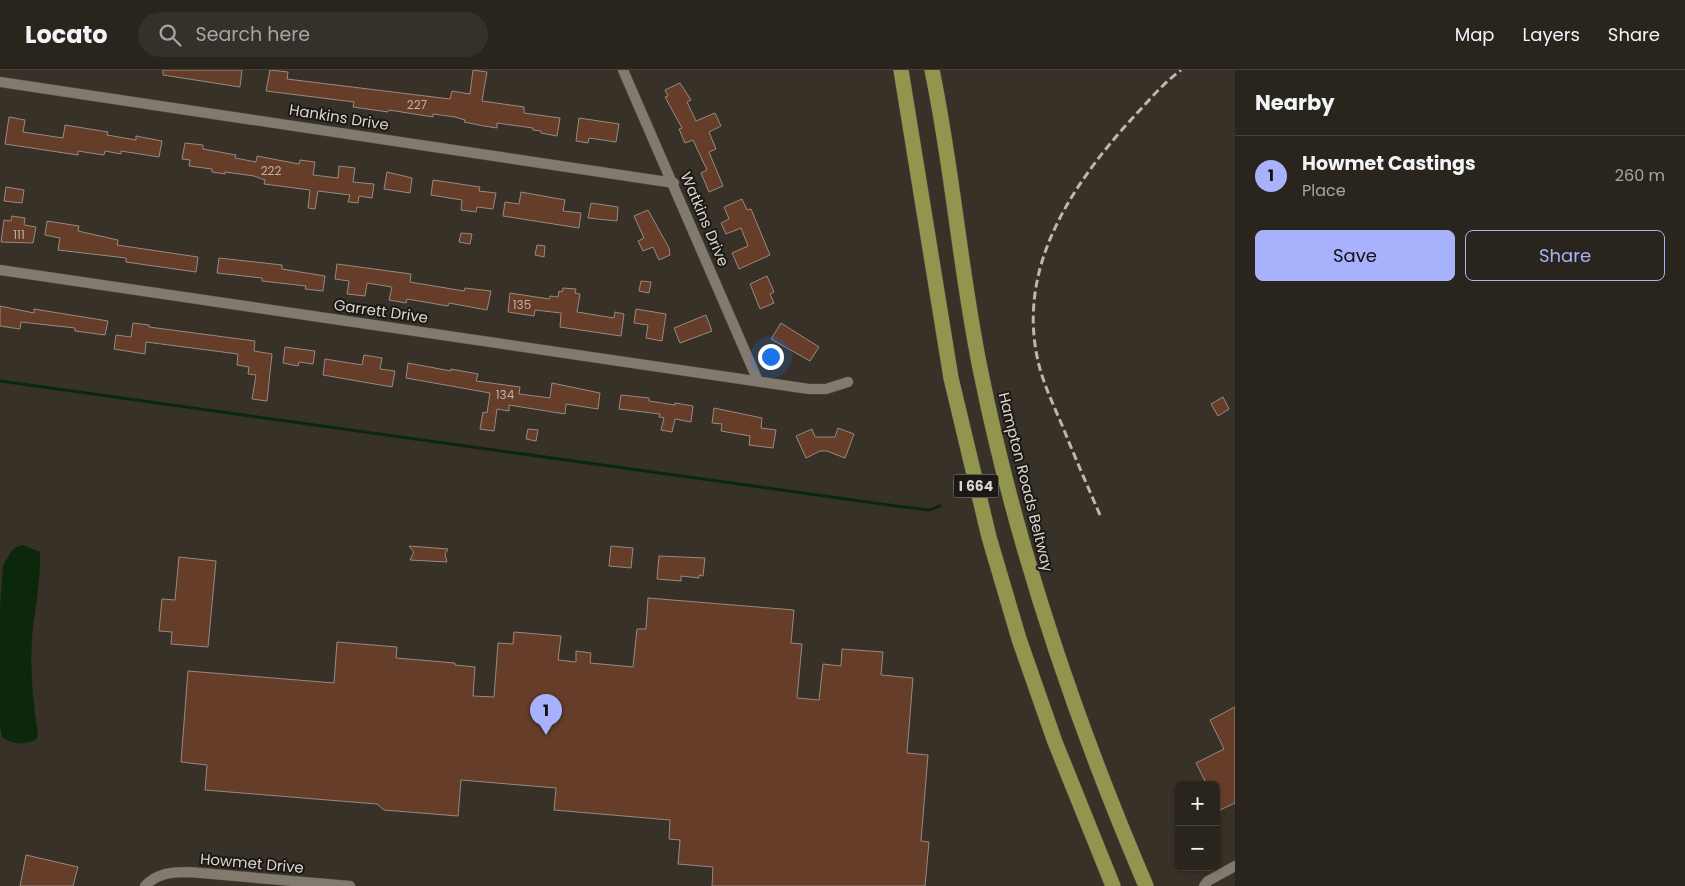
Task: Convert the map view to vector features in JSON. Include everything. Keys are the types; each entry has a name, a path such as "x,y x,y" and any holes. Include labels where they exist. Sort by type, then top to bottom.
{"highway":[{"name":"I 664","path":"901,70 951,378 989,537 1019,639 1051,733 1113,886"},
{"name":"Hampton Roads Beltway","path":"933,70 969,311 1009,495 1064,680 1091,754 1146,886"}],"street":[{"name":"Watkins Drive","path":"623,70 674,183 758,381"},
{"name":"Hankins Drive","path":"0,82 674,183"},
{"name":"Garrett Drive","path":"0,270 818,390 848,382"},
{"path":"1204,886 1208,881 1235,866"},
{"name":"Howmet Drive","path":"148,883 171,872 189,872 350,886"}],"shaded area":[{"path":"23,545 40,552 39,584 31,649 32,686 38,734 36,740 19,743 11,742 2,737 0,726 0,607 3,566 10,553 16,547"}],"building":[{"path":"163,70 242,70 240,87 163,75"},
{"path":"270,70 288,72 287,79 450,99 452,91 470,94 473,70 487,72 482,101 524,107 524,113 560,118 557,136 541,133 541,131 533,130 533,128 497,123 497,128 464,122 465,120 455,117 433,114 433,117 389,110 388,112 353,107 354,102 266,91"},
{"path":"680,83 691,100 687,102 696,121 715,113 721,126 709,132 716,149 709,152 723,186 709,192 701,173 707,170 693,140 685,143 679,129 682,128 665,97 668,96 665,90"},
{"path":"9,117 25,120 23,132 63,138 65,125 108,132 107,135 136,140 136,136 162,141 159,157 121,151 121,154 105,151 104,155 78,151 78,155 5,144"},
{"path":"579,118 619,124 616,142 589,138 588,143 576,141"},
{"path":"185,143 203,145 203,149 236,155 235,158 256,162 257,156 299,164 300,160 315,162 313,175 338,178 339,166 355,168 353,182 374,184 372,198 359,196 358,203 348,202 350,195 318,191 315,209 308,208 310,190 264,184 265,180 254,176 212,172 212,169 189,166 190,160 182,159"},
{"path":"387,172 412,178 410,193 384,189"},
{"path":"433,180 480,187 479,191 496,193 493,209 477,207 476,212 461,210 462,200 431,195"},
{"path":"6,187 24,190 22,203 4,201"},
{"path":"521,192 565,200 563,211 581,213 579,228 503,216 505,202 519,204"},
{"path":"742,199 747,210 751,209 770,255 739,269 732,253 748,246 741,228 726,234 721,223 729,219 724,207"},
{"path":"591,203 618,207 617,221 588,218"},
{"path":"648,210 669,248 670,255 659,260 653,247 643,251 638,241 644,238 634,216"},
{"path":"12,216 25,218 24,225 36,227 33,243 1,242 4,220 11,221"},
{"path":"47,221 79,226 78,231 118,240 117,245 198,257 196,272 126,262 126,258 58,250 60,238 45,235"},
{"path":"461,233 472,234 470,244 459,242"},
{"path":"537,245 545,246 544,257 535,255"},
{"path":"219,258 282,265 282,269 325,276 323,291 305,289 306,286 262,281 262,278 217,273"},
{"path":"337,264 411,274 410,282 464,291 465,288 491,291 487,310 449,303 448,306 407,299 406,303 389,300 392,287 367,283 365,296 347,294 349,281 335,279"},
{"path":"767,276 774,292 770,294 774,303 760,309 750,284"},
{"path":"641,281 651,282 649,293 639,291"},
{"path":"563,288 576,289 575,293 580,294 577,312 614,318 615,312 624,314 621,336 560,327 561,313 535,310 534,316 508,312 510,293 549,299 550,296 558,297 559,291 562,292"},
{"path":"0,306 34,313 34,309 108,321 105,335 75,331 75,328 21,322 20,329 0,326"},
{"path":"636,309 666,314 662,341 646,338 648,325 634,323"},
{"path":"706,315 712,331 680,343 674,328"},
{"path":"133,323 149,325 149,327 255,341 254,351 272,354 267,401 252,399 256,375 248,374 249,367 237,365 238,354 146,342 145,354 114,349 116,335 131,337"},
{"path":"781,323 819,347 810,361 771,339"},
{"path":"285,347 315,351 313,364 299,362 298,366 283,363"},
{"path":"364,355 382,358 380,369 395,371 392,387 323,375 325,359 362,365"},
{"path":"408,363 478,374 476,381 520,387 519,394 550,398 552,383 600,393 598,409 566,404 565,414 509,405 509,411 497,409 494,431 480,429 483,412 487,413 490,393 406,378"},
{"path":"621,395 649,398 649,401 675,405 675,403 693,406 691,422 675,419 672,432 661,430 664,418 659,417 660,414 619,409"},
{"path":"1223,397 1229,409 1218,416 1211,404"},
{"path":"714,408 762,418 761,428 776,430 773,448 749,445 750,436 721,431 722,424 712,423"},
{"path":"838,428 854,434 845,458 827,451 820,451 806,458 796,436 812,429 815,437 835,437"},
{"path":"528,429 538,430 536,441 526,439"},
{"path":"409,546 448,549 445,554 447,562 410,560 414,552"},
{"path":"611,546 633,548 631,568 609,566"},
{"path":"659,556 705,558 703,576 699,575 699,578 681,576 681,581 657,579"},
{"path":"179,557 216,561 208,647 171,644 172,632 159,631 162,599 175,600"},
{"path":"648,598 794,610 791,643 802,644 797,698 819,700 823,664 841,666 842,649 883,652 881,675 913,678 907,753 928,755 921,841 929,842 925,886 712,886 713,867 678,864 680,840 669,839 670,820 554,810 556,788 461,780 458,816 384,810 377,804 205,790 207,765 181,762 188,671 334,683 337,642 397,647 396,658 455,663 455,665 475,667 473,696 494,697 498,643 513,644 514,632 561,636 558,660 576,662 576,651 591,653 590,663 633,667 637,629 646,629"},
{"path":"1235,707 1235,803 1220,810 1220,781 1205,781 1196,763 1224,749 1210,720"},
{"path":"26,855 78,867 73,886 20,886"}],"waterway":[{"path":"0,381 896,506 929,510 940,506"}],"railway":[{"path":"1100,515 1048,393 1040,369 1033,327 1035,294 1042,263 1053,232 1068,203 1086,175 1128,123 1181,70"}],"place":[{"name":"Howmet Castings","path":"546,735"}]}
